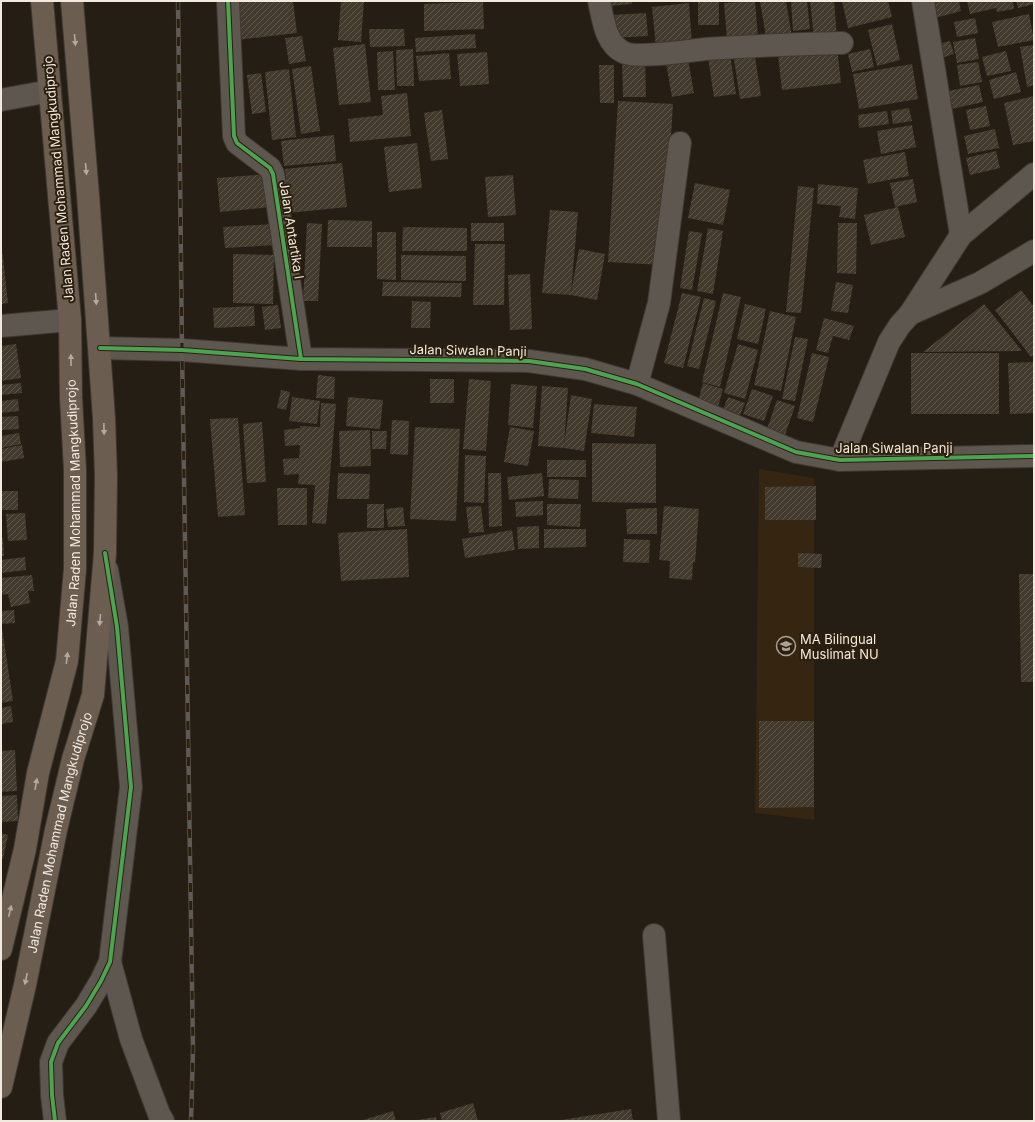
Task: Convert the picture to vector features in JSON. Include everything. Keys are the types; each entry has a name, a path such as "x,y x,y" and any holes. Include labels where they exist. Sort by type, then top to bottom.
{"highway":[{"name":"Jalan Raden Mohammad Mangkudiprojo","path":"1,949 25,850 38,774 67,661 75,569 75,470 70,320 42,1"},
{"name":"Jalan Raden Mohammad Mangkudiprojo","path":"1,1087 56,830 74,759 93,695 105,553 106,476 100,348 72,1"}],"street":[{"name":"Jalan Antartika I","path":"228,1 234,136 237,143 270,168 273,174 301,359"},
{"path":"599,1 607,32 613,45 623,53 641,55 705,49 842,43"},
{"path":"922,1 961,235"},
{"path":"1,100 50,90"},
{"path":"637,384 659,303 680,144"},
{"path":"840,460 889,342 900,325 910,314 961,235 1034,174"},
{"path":"910,314 980,283 1034,250"},
{"path":"1,326 70,320"},
{"name":"Jalan Siwalan Panji","path":"100,348 182,350 301,359 529,361 585,369 637,384 796,452 840,460 1034,456"},
{"name":"Jalan Raden Mohammad Mangkudiprojo","path":"55,1121 52,1095 51,1062 58,1043 86,1006 110,962 131,787 117,627 105,553"},
{"path":"654,935 669,1121"},
{"name":"Jalan Raden Mohammad Mangkudiprojo","path":"110,962 131,1039 163,1121"}],"shaded area":[{"name":"MA Bilingual Muslimat NU","path":"759,469 814,478 814,820 755,813"}],"building":[{"path":"231,1 293,1 297,33 236,40"},
{"path":"341,1 364,1 361,42 338,40"},
{"path":"609,1 632,1 632,4 609,6"},
{"path":"698,1 719,1 719,25 698,25"},
{"path":"755,1 758,37 727,40 724,3"},
{"path":"786,1 792,38 767,42 760,2"},
{"path":"791,1 807,1 810,29 793,31"},
{"path":"810,1 834,1 837,37 814,39"},
{"path":"842,1 888,1 892,17 848,28"},
{"path":"931,1 959,1 961,11 935,18"},
{"path":"967,1 1013,1 1014,9 997,12 996,8 970,14"},
{"path":"1016,1 1034,1 1034,4 1018,8"},
{"path":"483,2 484,29 424,31 424,4"},
{"path":"689,3 692,45 656,48 652,7"},
{"path":"646,13 648,36 613,38 611,15"},
{"path":"1029,14 1034,40 998,47 992,22"},
{"path":"975,18 978,33 957,37 954,22"},
{"path":"892,24 900,60 877,66 868,30"},
{"path":"369,29 404,29 405,46 370,47"},
{"path":"475,34 476,48 416,52 415,38"},
{"path":"302,36 306,61 289,64 285,38"},
{"path":"975,38 979,59 957,63 953,42"},
{"path":"950,41 954,54 938,59 934,45"},
{"path":"365,44 371,102 339,105 333,48"},
{"path":"1034,45 1034,85 1027,87 1020,47"},
{"path":"837,48 841,83 782,90 778,55"},
{"path":"413,49 414,86 397,86 396,50"},
{"path":"870,49 874,67 852,72 848,54"},
{"path":"754,50 761,96 740,99 733,53"},
{"path":"393,51 395,90 378,90 377,52"},
{"path":"1006,51 1011,71 987,76 982,57"},
{"path":"487,52 489,84 460,86 457,54"},
{"path":"449,53 451,79 419,81 416,56"},
{"path":"687,53 694,93 672,97 665,57"},
{"path":"730,55 736,94 714,97 708,58"},
{"path":"645,59 646,97 623,97 622,60"},
{"path":"978,62 982,82 960,86 957,65"},
{"path":"912,64 918,99 859,109 853,74"},
{"path":"599,65 614,65 614,103 600,103"},
{"path":"311,66 320,131 301,134 292,69"},
{"path":"289,69 296,137 272,140 265,72"},
{"path":"1016,72 1021,92 994,99 989,80"},
{"path":"261,73 266,112 252,114 247,75"},
{"path":"979,85 983,102 951,109 948,91"},
{"path":"407,93 411,136 350,142 348,119 383,115 381,96"},
{"path":"1034,96 1034,141 1013,145 1004,103"},
{"path":"618,101 673,104 663,265 608,262"},
{"path":"986,106 990,126 970,130 966,110"},
{"path":"909,108 912,121 893,124 891,111"},
{"path":"442,110 448,159 431,161 424,113"},
{"path":"887,111 889,124 859,128 858,115"},
{"path":"912,125 916,147 881,154 877,131"},
{"path":"995,129 999,148 968,154 964,136"},
{"path":"334,135 336,161 284,166 281,141"},
{"path":"417,143 422,188 389,192 384,147"},
{"path":"996,151 1000,168 970,175 966,158"},
{"path":"905,152 909,176 868,184 863,160"},
{"path":"342,163 347,207 289,213 285,169"},
{"path":"269,174 272,207 220,212 217,178"},
{"path":"513,175 516,215 488,217 485,177"},
{"path":"913,179 917,202 895,207 890,183"},
{"path":"695,183 730,190 723,225 688,218"},
{"path":"818,184 858,188 855,219 839,217 841,206 817,204"},
{"path":"798,186 814,188 801,313 786,312"},
{"path":"898,207 905,237 871,245 864,215"},
{"path":"550,210 578,212 571,293 579,249 605,254 597,300 571,295 542,293"},
{"path":"328,220 372,221 372,247 327,247"},
{"path":"307,223 322,224 318,301 303,301"},
{"path":"471,223 504,223 504,241 471,241"},
{"path":"838,223 857,223 856,274 837,273"},
{"path":"273,224 275,245 225,248 223,227"},
{"path":"403,227 467,228 467,251 402,251"},
{"path":"708,228 723,231 713,294 697,291"},
{"path":"689,231 702,233 692,290 680,288"},
{"path":"377,232 396,232 396,280 377,279"},
{"path":"475,244 505,244 504,305 473,305"},
{"path":"1,249 8,303 1,304"},
{"path":"233,254 274,255 273,304 233,303"},
{"path":"401,255 466,256 466,281 401,280"},
{"path":"530,274 532,329 510,330 508,275"},
{"path":"383,282 462,283 461,297 382,296"},
{"path":"836,282 853,285 848,313 831,311"},
{"path":"1021,290 1034,307 1034,355 1031,357 995,310"},
{"path":"682,293 701,297 683,368 664,363"},
{"path":"723,293 741,297 720,387 702,382"},
{"path":"704,298 716,301 699,369 687,366"},
{"path":"412,301 431,302 430,328 411,328"},
{"path":"745,304 766,309 758,344 737,339"},
{"path":"984,304 1022,351 923,352"},
{"path":"278,305 281,328 265,330 262,307"},
{"path":"254,306 255,326 214,328 213,308"},
{"path":"770,311 796,317 781,391 754,385"},
{"path":"824,318 854,326 849,340 833,336 828,353 816,350"},
{"path":"795,337 808,339 795,401 782,399"},
{"path":"16,344 21,378 1,381 1,346"},
{"path":"738,344 758,350 745,399 724,393"},
{"path":"812,353 829,357 813,422 797,418"},
{"path":"911,353 999,353 999,414 911,414"},
{"path":"1034,362 1034,413 1010,414 1008,363"},
{"path":"318,375 335,377 334,399 316,398"},
{"path":"430,379 454,379 454,403 430,403"},
{"path":"469,379 491,381 486,451 463,449"},
{"path":"21,383 22,393 1,395 1,385"},
{"path":"703,383 723,389 718,407 698,401"},
{"path":"511,384 537,386 533,428 508,425"},
{"path":"542,386 568,388 564,445 571,395 592,399 584,451 538,446"},
{"path":"752,389 773,396 764,421 743,414"},
{"path":"281,390 290,392 286,410 277,408"},
{"path":"292,397 320,401 317,424 289,421"},
{"path":"348,397 383,400 380,429 346,426"},
{"path":"728,397 745,403 740,415 723,409"},
{"path":"18,399 19,411 1,413 1,401"},
{"path":"777,400 795,406 785,435 767,429"},
{"path":"321,403 336,404 326,524 312,523 315,485 298,484 299,474 284,475 283,459 299,458 300,445 285,446 284,430 300,428 300,426 320,427"},
{"path":"594,404 637,407 634,437 591,433"},
{"path":"18,416 19,429 1,430 1,417"},
{"path":"238,418 245,515 218,517 210,419"},
{"path":"392,420 409,421 408,455 390,454"},
{"path":"262,422 266,482 247,483 243,424"},
{"path":"415,427 460,429 456,521 410,519"},
{"path":"510,427 534,431 528,466 504,462"},
{"path":"370,430 371,466 340,467 339,431"},
{"path":"372,431 387,431 386,449 372,449"},
{"path":"19,433 21,444 1,448 1,436"},
{"path":"592,443 656,444 656,503 592,502"},
{"path":"22,445 24,458 1,462 1,449"},
{"path":"465,455 486,456 484,503 464,502"},
{"path":"547,460 586,460 586,477 547,477"},
{"path":"338,473 370,474 369,499 337,499"},
{"path":"488,473 501,473 502,526 489,527"},
{"path":"542,473 544,496 509,500 507,477"},
{"path":"549,479 579,480 578,499 548,498"},
{"path":"816,486 816,520 765,520 765,487"},
{"path":"277,488 307,488 307,525 278,525"},
{"path":"1,491 18,491 18,510 1,510"},
{"path":"543,501 543,515 516,517 515,502"},
{"path":"367,504 384,504 384,528 367,528"},
{"path":"547,504 581,504 580,527 547,525"},
{"path":"481,506 484,532 469,533 466,507"},
{"path":"664,506 699,509 695,563 693,562 692,580 669,578 670,561 659,560"},
{"path":"403,507 405,526 388,527 386,509"},
{"path":"657,508 657,534 627,534 626,509"},
{"path":"25,513 27,540 8,541 6,514"},
{"path":"539,526 539,548 518,549 517,527"},
{"path":"407,529 409,577 341,581 338,533"},
{"path":"544,529 586,529 586,547 544,548"},
{"path":"512,530 515,550 465,558 462,539"},
{"path":"1,538 3,538 4,556 1,556"},
{"path":"624,539 650,540 649,563 623,562"},
{"path":"798,553 822,554 821,568 798,567"},
{"path":"25,557 26,570 1,573 1,560"},
{"path":"1019,574 1034,574 1034,682 1021,682"},
{"path":"32,575 34,591 28,591 30,603 11,607 8,594 1,595 1,578"},
{"path":"14,610 15,623 1,624 1,611"},
{"path":"1,628 13,701 1,703"},
{"path":"11,706 13,722 1,724 1,708"},
{"path":"759,721 814,721 814,807 759,808"},
{"path":"15,750 17,791 1,792 1,751"},
{"path":"17,795 18,821 1,822 1,796"},
{"path":"1,833 8,835 3,859 1,859"},
{"path":"473,1103 478,1121 442,1121 440,1113"},
{"path":"631,1109 633,1121 561,1121 561,1120"},
{"path":"393,1111 396,1121 360,1121"},
{"path":"436,1117 437,1121 417,1121 417,1120"}],"railway":[{"path":"178,1 193,1048 191,1121"}],"cycle path":[{"path":"228,1 234,136 237,143 270,168 273,174 301,359"},
{"path":"100,348 182,350 301,359 529,361 585,369 637,384 796,452 840,460 1034,456"},
{"path":"55,1121 52,1095 51,1062 58,1043 86,1006 110,962 131,787 117,627 105,553"}],"place":[{"name":"MA Bilingual Muslimat NU","path":"786,646"}]}
